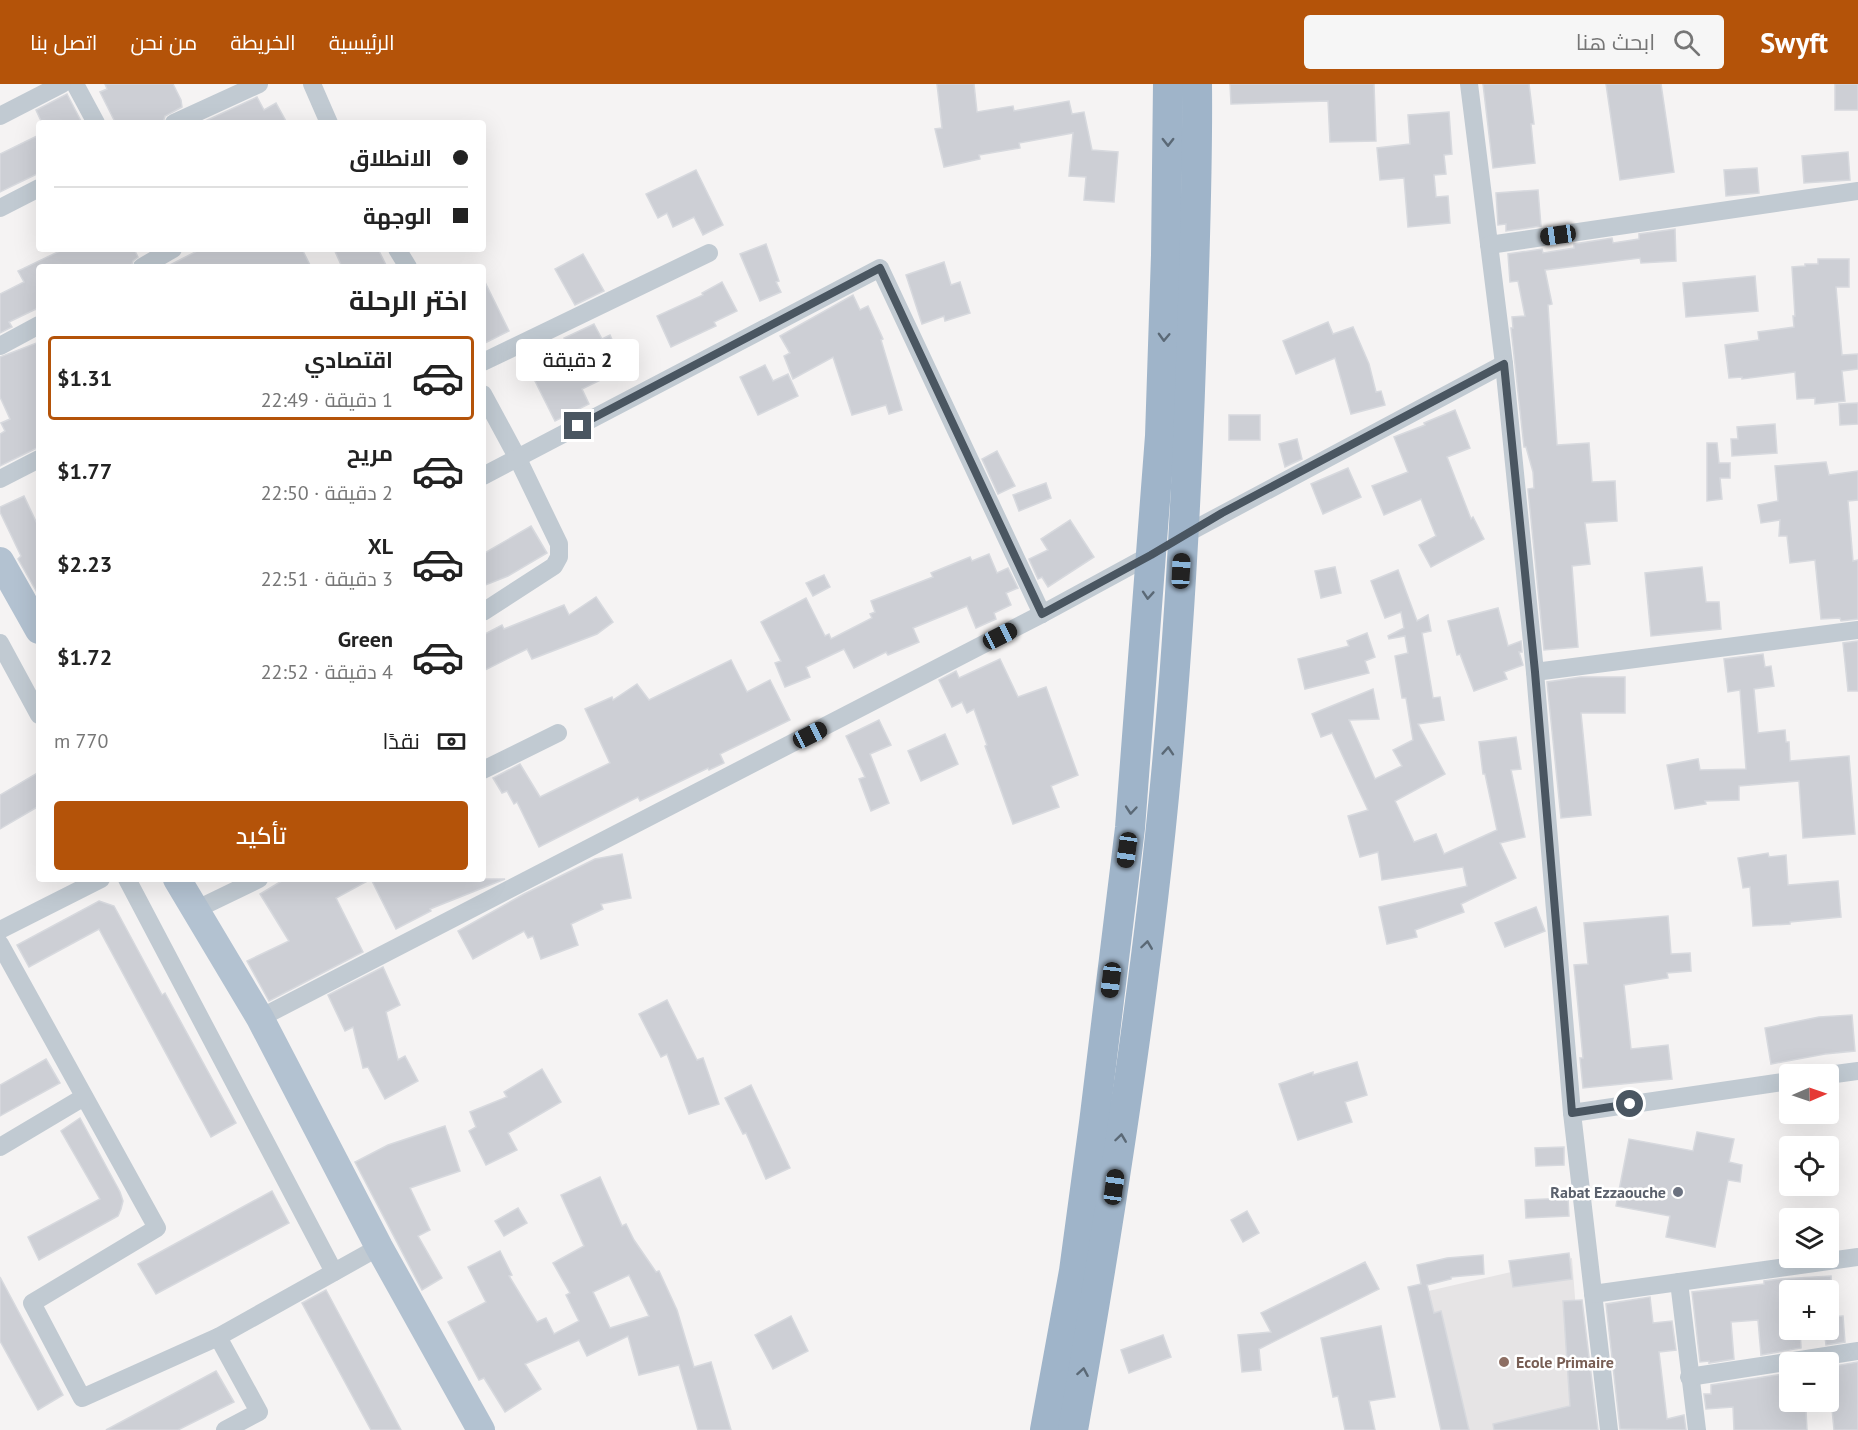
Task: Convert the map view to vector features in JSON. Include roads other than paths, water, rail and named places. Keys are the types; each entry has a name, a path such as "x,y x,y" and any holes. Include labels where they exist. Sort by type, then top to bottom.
{"highway":[{"path":"1045,1430 1075,1259 1130,828 1161,413 1167,255 1168,84"},
{"path":"1072,1430 1114,1187 1153,899 1166,768 1184,535 1194,295 1197,84"}],"main road":[{"path":"0,561 35,614"},
{"path":"179,882 260,1018 379,1247 481,1430"}],"street":[{"path":"0,116 62,84"},
{"path":"75,84 94,120"},
{"path":"181,120 259,84"},
{"path":"312,84 328,120"},
{"path":"1468,84 1504,364 1535,672 1572,1113 1609,1430"},
{"path":"0,208 36,190"},
{"path":"1489,245 1858,191"},
{"path":"486,361 709,253"},
{"path":"149,264 171,254"},
{"path":"486,474 880,268 1042,614"},
{"path":"0,346 36,327"},
{"path":"260,1018 1042,614 1184,535 1504,364"},
{"path":"486,400 559,544 559,557 554,566 486,610"},
{"path":"0,479 36,461"},
{"path":"1535,672 1858,630"},
{"path":"0,643 36,709"},
{"path":"486,769 558,733"},
{"path":"0,930 95,882"},
{"path":"129,882 334,1272"},
{"path":"195,910 253,882"},
{"path":"0,944 157,1228 32,1303 82,1398 218,1337 379,1247"},
{"path":"1839,1074 1858,1071"},
{"path":"1572,1113 1779,1083"},
{"path":"0,1147 84,1097"},
{"path":"1593,1294 1858,1257"},
{"path":"1679,1282 1696,1430"},
{"path":"218,1337 259,1412 225,1430"},
{"path":"1689,1377 1858,1351"}],"place":[{"name":"Rabat Ezzaouche","path":"1678,1192"},
{"name":"Ecole Primaire","path":"1504,1362"}]}
